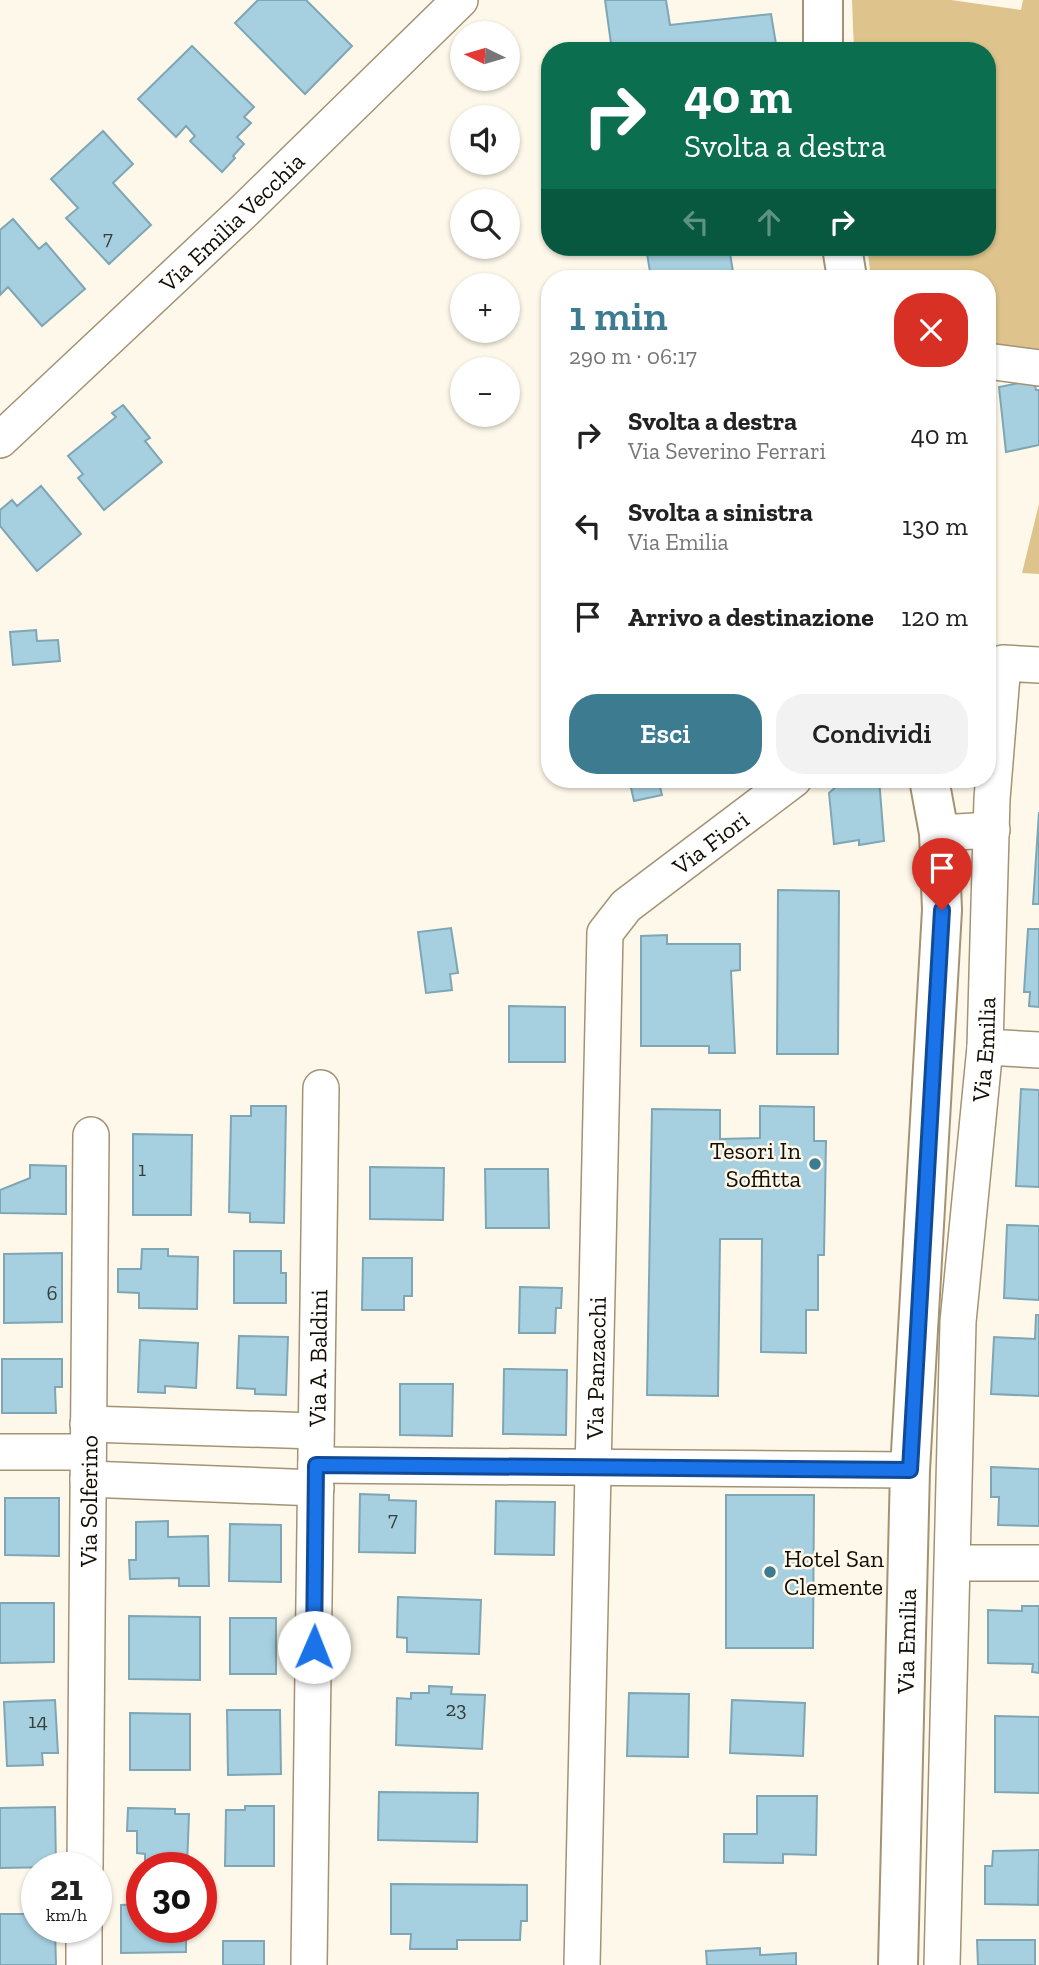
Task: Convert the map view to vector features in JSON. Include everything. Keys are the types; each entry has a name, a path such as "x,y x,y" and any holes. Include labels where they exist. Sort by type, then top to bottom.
{"main road":[{"path":"823,0 824,42"},
{"name":"Via Emilia","path":"898,1965 910,1470 942,910 939,833 931,788"}],"street":[{"name":"Via Emilia Vecchia","path":"0,440 245,211 460,0"},
{"path":"996,362 1039,368"},
{"name":"Via Emilia","path":"996,769 1003,663 1039,665"},
{"name":"Via Fiori","path":"626,906 782,788"},
{"name":"Via Emilia","path":"942,1965 958,1322 985,1047 995,788"},
{"path":"939,833 992,830"},
{"name":"Via Panzacchi","path":"582,1965 605,933 626,906"},
{"path":"985,1047 1039,1050"},
{"name":"Via A. Baldini","path":"309,1965 321,1088"},
{"name":"Via Solferino","path":"85,1852 91,1135"},
{"path":"920,1317 958,1322"},
{"path":"0,1452 88,1452 316,1461 592,1467 910,1470"},
{"path":"88,1452 316,1461"},
{"path":"953,1563 1039,1563"},
{"path":"84,1943 84,1965"}],"shaded area":[{"path":"852,0 951,0 1021,10 1023,0 1039,0 1039,353 996,348 996,270 870,270 868,256 996,256 996,42 854,42"},
{"path":"1039,504 1039,574 1022,573"}],"building":[{"path":"258,0 306,0 352,46 305,94 235,23"},
{"path":"605,0 666,0 670,25 771,14 776,42 611,42"},
{"path":"192,46 254,107 244,117 251,123 237,137 244,144 222,172 190,141 195,136 186,126 176,137 138,99"},
{"path":"103,131 133,164 113,183 151,225 109,264 66,218 78,208 51,179"},
{"path":"13,219 39,249 46,243 85,289 42,326 8,287 0,295 0,230"},
{"path":"647,256 730,256 733,270 650,270"},
{"path":"1034,380 1036,390 1039,390 1039,445 1006,452 999,387"},
{"path":"123,405 150,438 145,441 162,462 104,510 78,478 83,474 68,456 116,417 112,413"},
{"path":"41,486 81,534 37,571 0,526 0,510 12,500 17,506"},
{"path":"36,630 37,641 58,640 60,661 13,665 10,632"},
{"path":"631,788 660,788 662,795 634,801"},
{"path":"835,788 880,788 884,841 859,845 859,840 834,844 829,793"},
{"path":"1039,812 1039,904 1033,904"},
{"path":"778,890 839,891 838,1054 777,1054"},
{"path":"451,928 458,973 450,974 452,990 426,993 418,932"},
{"path":"1028,929 1039,929 1039,1007 1029,1006 1030,992 1024,992"},
{"path":"667,935 667,944 740,944 740,970 731,971 735,1053 709,1053 709,1046 641,1046 641,936"},
{"path":"509,1006 565,1007 565,1062 509,1062"},
{"path":"1021,1089 1039,1090 1039,1187 1016,1186"},
{"path":"251,1106 286,1106 284,1223 250,1222 250,1213 229,1212 231,1116 251,1116"},
{"path":"760,1106 814,1107 814,1141 826,1141 824,1255 818,1255 818,1310 806,1310 806,1353 761,1352 762,1239 720,1239 718,1396 647,1395 652,1109 720,1110 720,1139 760,1138"},
{"path":"133,1134 192,1135 191,1215 133,1215"},
{"path":"30,1165 66,1166 66,1214 0,1213 0,1190 30,1178"},
{"path":"370,1167 444,1168 443,1220 370,1219"},
{"path":"485,1169 548,1169 549,1228 486,1228"},
{"path":"1007,1225 1039,1226 1039,1300 1004,1298"},
{"path":"142,1249 168,1249 168,1256 198,1257 197,1309 139,1308 139,1293 118,1292 118,1269 141,1269"},
{"path":"234,1251 281,1251 281,1273 286,1273 286,1303 234,1303"},
{"path":"62,1253 62,1322 4,1323 4,1254"},
{"path":"363,1258 412,1258 412,1296 404,1296 404,1310 362,1310"},
{"path":"520,1287 562,1288 561,1308 556,1308 555,1333 519,1333"},
{"path":"1036,1315 1039,1315 1039,1396 991,1394 994,1337 1035,1339"},
{"path":"239,1336 288,1337 286,1395 255,1394 255,1389 237,1388"},
{"path":"140,1340 198,1343 196,1388 165,1386 165,1393 138,1392"},
{"path":"2,1359 62,1359 62,1387 55,1387 56,1413 2,1413"},
{"path":"504,1369 567,1370 566,1435 503,1434"},
{"path":"400,1384 453,1384 452,1436 400,1435"},
{"path":"991,1467 1039,1469 1039,1526 998,1525 999,1497 991,1497"},
{"path":"360,1494 389,1495 389,1500 416,1501 415,1553 359,1552"},
{"name":"Hotel San Clemente","path":"726,1495 814,1495 813,1648 726,1648"},
{"path":"5,1498 59,1498 59,1556 5,1555"},
{"path":"496,1501 555,1502 554,1555 495,1554"},
{"path":"168,1521 168,1537 208,1536 209,1586 179,1586 179,1578 130,1579 129,1560 136,1560 136,1522"},
{"path":"230,1524 281,1525 281,1582 229,1581"},
{"path":"398,1597 481,1600 479,1654 407,1652 407,1638 397,1637"},
{"path":"0,1603 54,1603 54,1662 0,1663"},
{"path":"1022,1606 1039,1606 1039,1673 1032,1672 1033,1664 988,1663 988,1610 1022,1611"},
{"path":"129,1616 200,1617 200,1680 129,1679"},
{"path":"230,1618 276,1618 276,1674 230,1674"},
{"path":"429,1686 452,1687 451,1694 485,1695 482,1749 396,1745 397,1698 411,1699 411,1693 429,1693"},
{"path":"629,1693 689,1694 688,1757 627,1756"},
{"path":"55,1700 58,1753 42,1753 43,1765 7,1766 4,1702"},
{"path":"732,1700 805,1703 803,1756 730,1753"},
{"path":"227,1710 280,1710 281,1774 228,1775"},
{"path":"130,1713 190,1714 190,1770 130,1770"},
{"path":"995,1716 1039,1717 1039,1793 995,1792"},
{"path":"379,1792 478,1793 477,1842 378,1840"},
{"path":"757,1796 817,1796 816,1855 783,1854 783,1863 724,1862 724,1834 757,1834"},
{"path":"245,1806 274,1806 274,1866 225,1866 226,1810 245,1810"},
{"path":"55,1807 56,1852 21,1852 21,1868 0,1868 0,1808"},
{"path":"128,1808 175,1809 175,1814 189,1814 188,1852 137,1852 137,1831 127,1831"},
{"path":"1039,1850 1038,1905 985,1904 985,1866 992,1866 993,1851"},
{"path":"391,1884 527,1885 527,1921 521,1921 520,1940 457,1940 457,1949 410,1949 411,1934 391,1934"},
{"path":"121,1905 126,1905 126,1943 186,1943 186,1952 121,1953"},
{"path":"0,1914 21,1914 21,1943 55,1943 56,1965 0,1965"},
{"path":"977,1940 1035,1940 1035,1965 978,1965"},
{"path":"223,1941 264,1941 264,1965 223,1965"},
{"path":"760,1948 760,1955 796,1953 796,1965 707,1965 706,1951"}],"place":[{"name":"Tesori In Soffitta","path":"815,1164"},
{"name":"Hotel San Clemente","path":"770,1572"}],"route":[{"path":"314,1647 316,1465 910,1470 942,910"}]}
